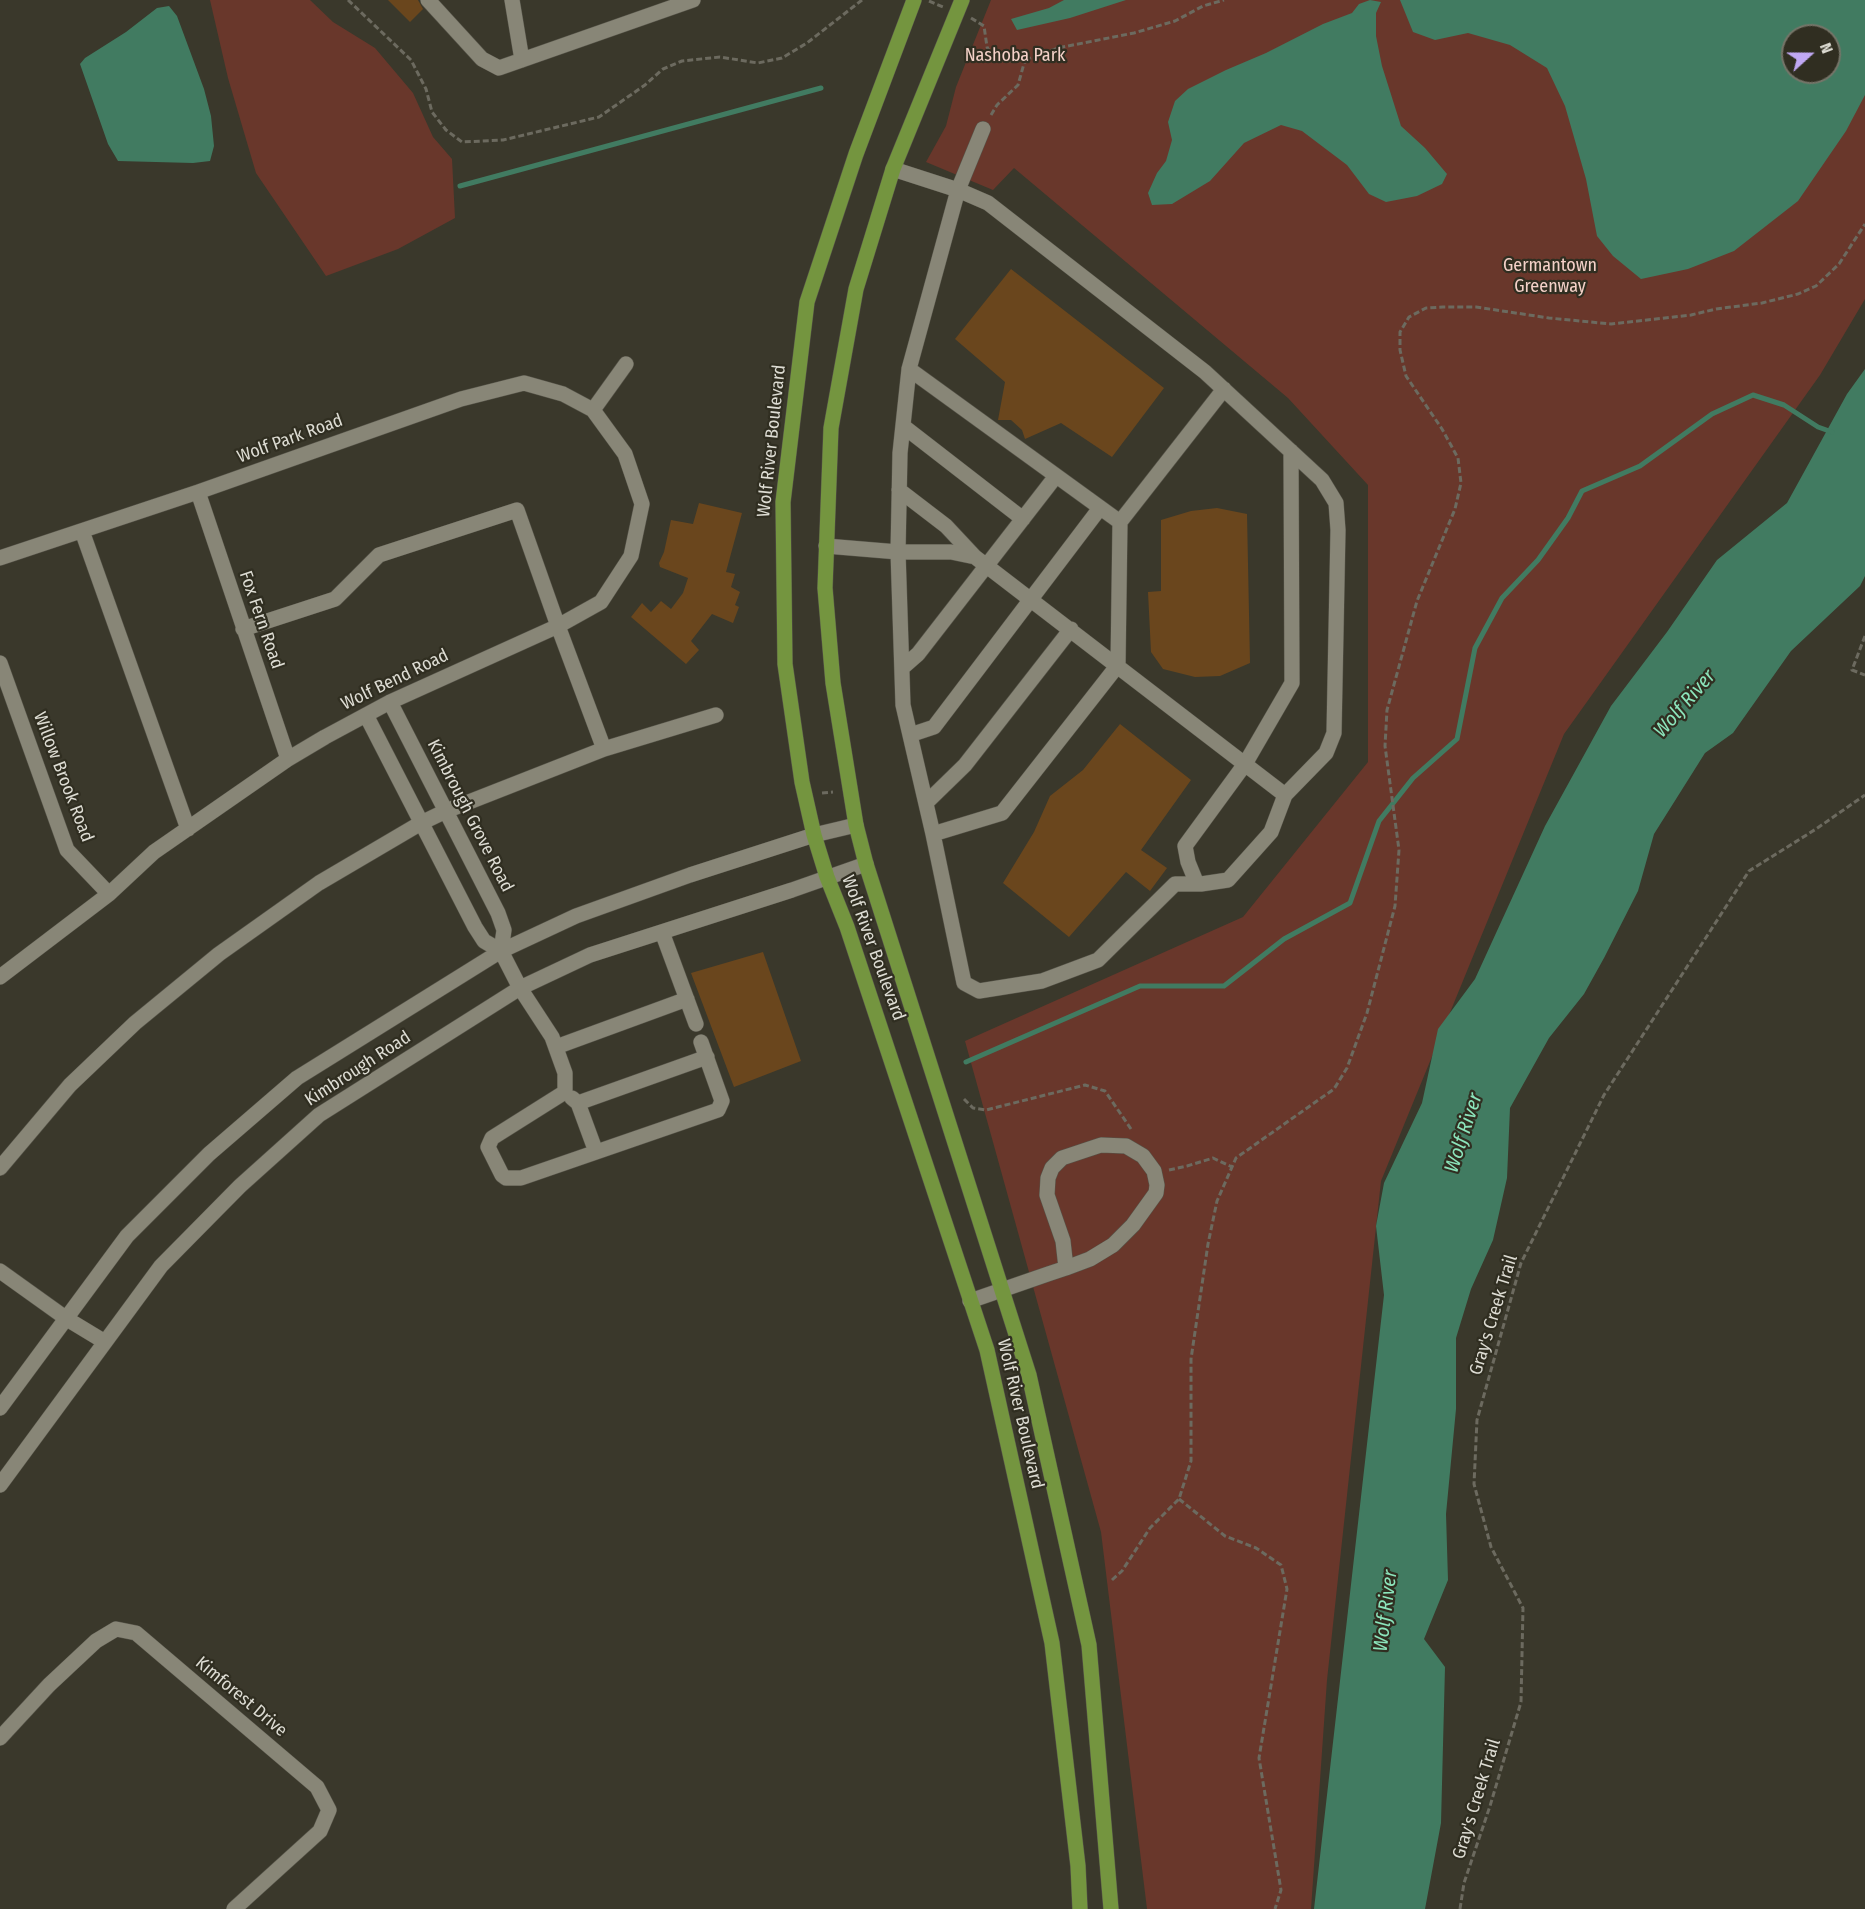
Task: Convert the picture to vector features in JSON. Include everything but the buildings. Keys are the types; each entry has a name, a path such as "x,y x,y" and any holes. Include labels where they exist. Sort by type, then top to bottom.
{"main road":[{"name":"Wolf River Boulevard","path":"914,0 855,154 807,302 783,502 785,664 802,782 814,835 827,877 851,938 987,1350 1052,1643 1078,1866 1080,1909"},
{"name":"Wolf River Boulevard","path":"960,6 893,169 856,290 831,428 825,588 832,683 856,825 866,864 1029,1375 1089,1645 1111,1909"}],"street":[{"path":"428,0 482,59 499,68 693,0"},
{"path":"512,0 522,60"},
{"path":"893,169 958,190 988,203 1205,372 1322,480 1336,503 1338,530 1334,733 1326,753 1286,795 1271,832 1228,880 1175,884 1098,960 1042,981 979,991 964,983 903,705 898,552 899,490 909,369 958,190 983,129"},
{"path":"593,410 626,364"},
{"path":"909,369 1120,522"},
{"name":"Wolf Park Road","path":"0,558 198,492 462,399 524,383 563,394 593,410"},
{"path":"933,834 1002,813 1118,665 1120,522 1224,389"},
{"name":"Wolf Bend Road","path":"0,977 109,894 154,852 288,759 390,702 558,626 601,602 631,556 642,504 625,454 593,410"},
{"path":"903,426 1023,519"},
{"path":"1197,884 1188,862 1185,846 1245,764 1292,683 1291,452"},
{"path":"902,669 918,654 981,561 1023,519 1056,477"},
{"path":"899,490 946,526 981,561 1286,795"},
{"name":"Fox Fern Road","path":"198,492 288,759"},
{"path":"910,735 934,727 1100,508"},
{"path":"243,629 335,599 379,555 518,510 604,749"},
{"path":"82,531 188,829"},
{"path":"826,546 898,552 951,552 981,561"},
{"path":"926,803 965,765 1071,628"},
{"name":"Willow Brook Road","path":"0,663 67,850 109,894"},
{"name":"Kimbrough Grove Road","path":"390,702 504,930 501,951"},
{"name":"Kimbrough Grove Road","path":"366,715 475,927 484,941 501,951 520,988 552,1037 566,1073 566,1092"},
{"path":"0,1168 70,1085 135,1023 219,954 319,883 421,823 446,811 604,749 716,715"},
{"name":"Kimbrough Road","path":"0,1408 127,1236 209,1154 297,1078 501,951 576,916 631,895 814,835 856,825"},
{"name":"Kimbrough Road","path":"0,1485 161,1266 240,1186 319,1115 520,988 590,955 866,864"},
{"path":"662,932 696,1023"},
{"path":"556,1047 687,999"},
{"path":"596,1152 578,1103 566,1092 492,1138 488,1147 502,1175 506,1178 521,1178 718,1110 723,1101 701,1042"},
{"path":"578,1103 707,1057"},
{"path":"970,1301 1002,1289 1066,1268 1090,1259 1113,1245 1148,1207 1156,1193 1154,1170 1143,1156 1126,1146 1101,1145 1062,1158 1052,1168 1048,1178 1047,1195 1063,1241 1066,1268"},
{"path":"0,1271 67,1319 105,1342"},
{"name":"Kimforest Drive","path":"0,1738 49,1685 96,1641 116,1629 136,1633 317,1787 329,1810 320,1831 234,1909"}],"path":[{"path":"348,0 411,60 426,89 432,112 446,130 462,142 503,140 599,117 645,85 663,69 682,61 720,57 758,63 782,58 862,0"},
{"path":"925,0 960,6 984,26 987,47 999,60 1025,60 1058,48 1134,33 1175,21 1203,6 1224,0"},
{"path":"983,129 997,105 1018,85 1025,60"},
{"path":"1112,1580 1122,1571 1150,1528 1179,1499 1191,1461 1191,1359 1208,1244 1217,1201 1236,1158 1334,1089 1347,1068 1367,1012 1395,906 1399,850 1384,746 1387,710 1417,601 1455,509 1461,483 1458,458 1442,429 1406,376 1400,350 1400,332 1409,317 1426,308 1476,307 1611,324 1691,315 1762,303 1798,294 1816,286 1839,264 1865,225"},
{"path":"1865,636 1852,670 1865,675"},
{"path":"822,793 833,792"},
{"name":"Gray's Creek Trail","path":"1460,1909 1464,1883 1521,1702 1523,1608 1491,1547 1474,1484 1477,1420 1521,1263 1604,1095 1749,871 1865,795"},
{"path":"964,1099 973,1108 986,1110 1086,1085 1105,1091 1135,1136"},
{"path":"1159,1172 1213,1158 1232,1167"},
{"path":"1179,1499 1225,1536 1256,1548 1281,1565 1287,1589 1259,1758 1281,1890 1275,1909"}],"green space":[{"path":"210,0 310,0 333,22 375,48 413,93 433,137 452,159 455,218 398,249 326,276 256,173 228,78"},
{"name":"Germantown Greenway","path":"991,0 1865,0 1865,299 1820,375 1564,734 1381,1181 1327,1680 1311,1909 1147,1909 1101,1532 965,1041 1243,917 1368,762 1368,485 1288,398 1014,168 993,190 926,162 946,126 956,87"}],"water":[{"path":"1064,0 1126,0 1070,18 1017,30 1011,19 1049,8"},
{"path":"1370,0 1381,2 1376,13 1376,36 1382,66 1401,126 1425,148 1447,174 1442,184 1417,196 1386,202 1369,194 1347,165 1302,131 1281,125 1244,143 1210,181 1172,204 1152,205 1148,193 1157,173 1166,161 1172,140 1168,122 1175,101 1188,89 1323,24 1352,13 1359,4"},
{"path":"1400,0 1865,0 1865,95 1846,131 1798,201 1734,251 1688,269 1641,279 1613,256 1597,236 1586,179 1565,106 1547,68 1510,45 1468,33 1435,40 1413,32"},
{"path":"169,6 177,16 204,89 211,116 214,146 210,161 193,163 118,161 108,144 80,64 85,58 126,32 157,8"},
{"name":"Wolf River","path":"1865,369 1865,576 1860,586 1791,651 1733,733 1705,753 1654,834 1638,891 1604,958 1584,994 1549,1038 1510,1108 1507,1178 1493,1240 1471,1289 1456,1338 1456,1409 1446,1514 1448,1580 1424,1639 1445,1667 1441,1823 1425,1909 1314,1909 1384,1295 1376,1226 1384,1183 1422,1103 1438,1029 1475,979 1545,826 1611,706 1667,632 1717,560 1787,503 1847,394"}],"waterway":[{"path":"460,186 821,88"},
{"path":"966,1062 1140,986 1224,986 1284,939 1350,903 1379,821 1413,778 1457,739 1475,648 1502,598 1538,560 1568,518 1582,491 1640,466 1712,414 1753,395 1784,405 1818,427 1832,432"}],"park label":[{"name":"Nashoba Park","path":"1015,56"}]}
